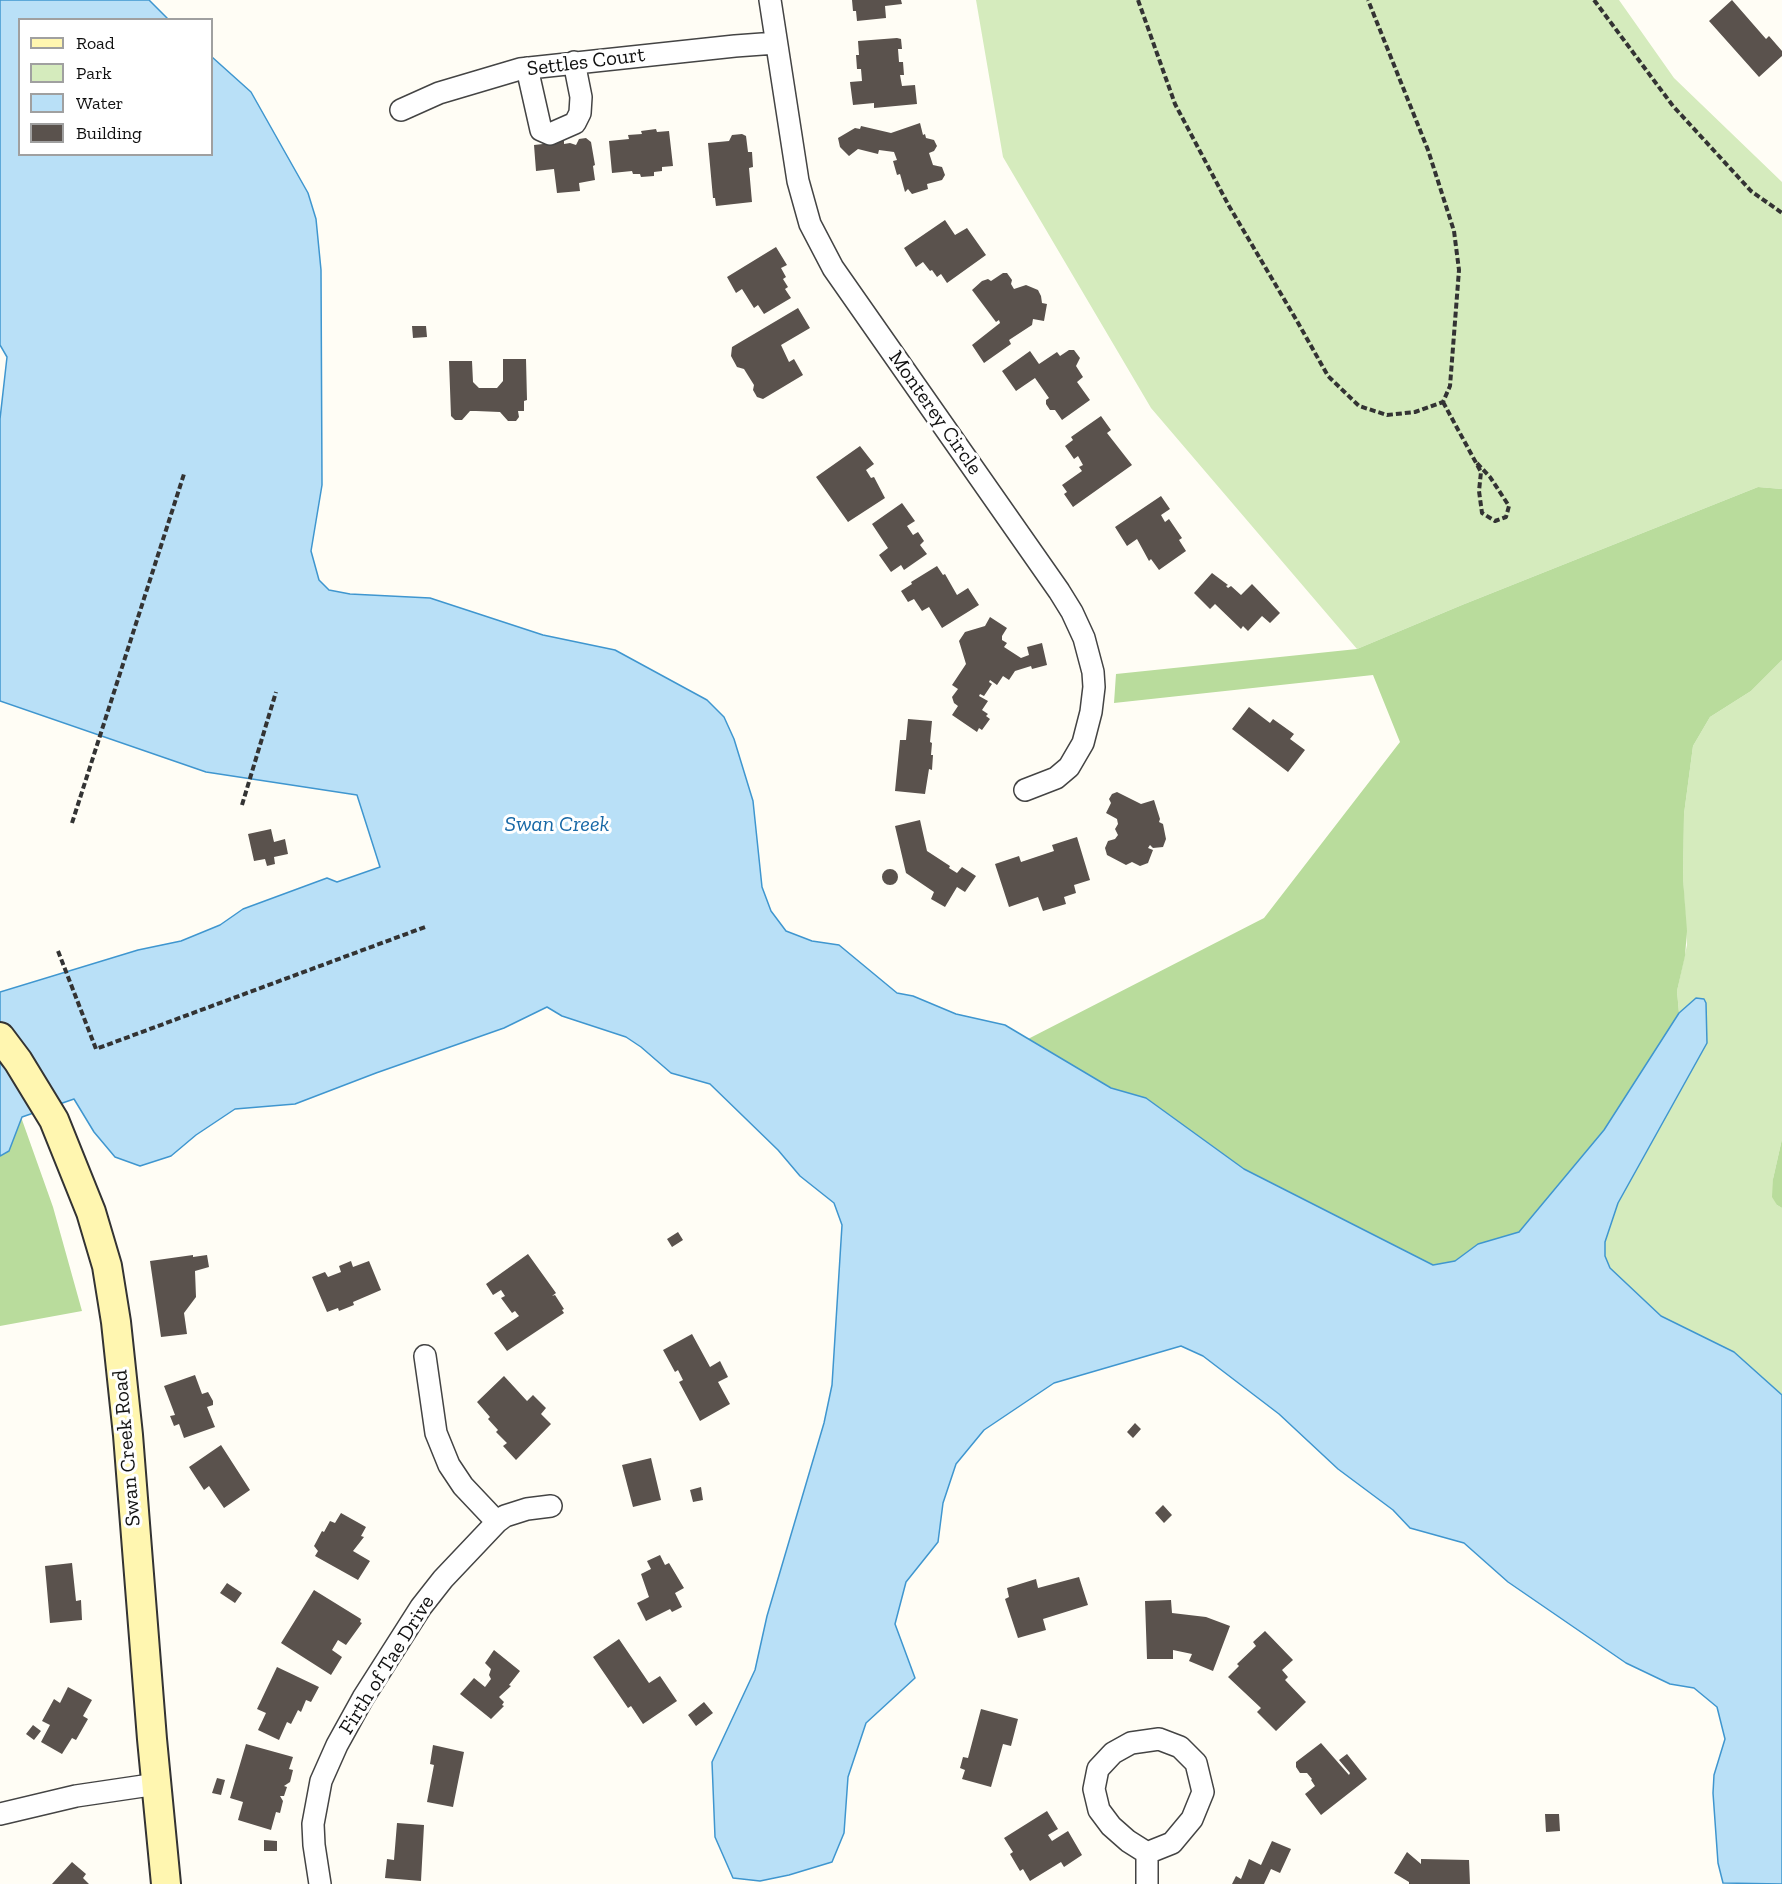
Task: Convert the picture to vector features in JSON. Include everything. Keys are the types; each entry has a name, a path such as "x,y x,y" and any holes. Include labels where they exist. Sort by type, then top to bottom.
{"street":[{"name":"Monterey Circle","path":"770,0 798,181 810,224 845,285 1059,591 1072,612 1084,639 1093,672 1094,693 1083,743 1069,767 1056,778 1025,790"},
{"name":"Settles Court","path":"401,110 448,90 527,68 776,43"},
{"path":"527,68 541,130 550,134 575,123 580,114 581,97 574,62"},
{"name":"Swan Creek Road","path":"0,1037 18,1061 54,1120 91,1212 107,1266 117,1322 166,1884"},
{"path":"425,1356 436,1433 449,1465 463,1486 497,1522"},
{"name":"Firth of Tae Drive","path":"320,1884 313,1824 321,1781 337,1745 363,1698 421,1607 443,1579 497,1522 505,1516 527,1509 551,1506"},
{"path":"1159,1740 1180,1747 1196,1763 1203,1792 1192,1819 1172,1843 1147,1853 1128,1841 1111,1826 1099,1810 1094,1789 1098,1769 1113,1753 1131,1743 1159,1740"},
{"path":"0,1815 76,1796 157,1784"},
{"path":"1147,1853 1147,1884"}],"path":[{"path":"1138,0 1175,104 1229,206 1328,376 1359,406 1387,415 1415,412 1443,402 1450,386 1459,270 1454,231 1428,150 1368,0"},
{"path":"1594,0 1673,106 1751,191 1782,213"},
{"path":"1443,402 1475,461 1481,472 1479,490 1482,513 1495,520 1506,517 1509,506 1490,477 1475,461"},
{"path":"72,823 184,474"},
{"path":"242,805 276,692"},
{"path":"58,951 96,1049 425,927"}],"green space":[{"path":"976,0 1619,0 1674,78 1782,182 1782,489 1758,487 1357,649 1151,408 1003,157"},
{"path":"1758,487 1782,489 1782,660 1751,691 1710,717 1693,746 1684,814 1683,878 1687,931 1685,956 1677,991 1679,1013 1604,1130 1519,1232 1478,1244 1455,1261 1433,1265 1244,1169 1146,1098 1111,1088 1028,1039 1264,918 1400,742 1373,675 1114,703 1116,674 1357,649"},
{"path":"1782,660 1782,1139 1773,1179 1777,1205 1782,1208 1782,1395 1734,1352 1661,1316 1610,1268 1605,1256 1605,1242 1618,1203 1707,1043 1704,999 1696,998 1679,1013 1677,991 1687,945 1683,878 1684,814 1693,746 1710,717 1751,691"},
{"path":"21,1117 53,1207 82,1311 0,1326 0,1156 9,1150"},
{"path":"1782,1139 1782,1208 1772,1197 1773,1179"}],"water":[{"name":"Swan Creek","path":"0,0 149,0 167,18 18,18 18,156 213,156 213,58 251,92 308,193 316,219 321,270 322,485 311,551 319,580 329,590 350,594 430,598 543,635 615,650 707,700 724,717 734,739 753,801 762,887 771,911 786,931 812,941 839,945 897,993 913,996 956,1014 1005,1025 1111,1088 1146,1098 1244,1169 1433,1265 1455,1261 1478,1244 1519,1232 1604,1130 1679,1013 1696,998 1704,999 1707,1043 1618,1203 1605,1242 1605,1256 1610,1268 1661,1316 1734,1352 1782,1395 1782,1884 1723,1883 1718,1863 1713,1793 1714,1775 1725,1739 1717,1707 1694,1688 1670,1684 1626,1663 1508,1582 1464,1543 1410,1528 1393,1510 1338,1469 1279,1414 1203,1356 1181,1346 1054,1383 984,1430 956,1464 943,1503 938,1542 906,1582 895,1624 915,1678 866,1723 848,1777 844,1833 832,1862 760,1881 733,1878 715,1837 712,1762 755,1670 767,1616 824,1423 832,1385 842,1225 834,1203 800,1176 778,1150 710,1084 671,1073 626,1037 562,1016 547,1007 504,1028 295,1104 235,1109 196,1135 171,1156 140,1166 115,1157 94,1132 74,1099 22,1117 9,1151 0,1156 0,992 138,950 181,941 220,925 243,909 327,878 337,882 380,867 357,795 206,772 0,701 0,419 7,357 0,345"}],"building":[{"path":"852,0 901,0 902,4 885,6 886,18 857,21"},
{"path":"1732,0 1766,39 1769,36 1782,51 1782,56 1759,77 1709,21"},
{"path":"901,39 902,49 898,49 899,62 903,62 904,75 900,75 902,86 915,85 917,104 874,108 874,103 853,105 850,82 862,81 861,69 857,69 858,41"},
{"path":"920,123 923,135 934,140 937,146 929,153 933,165 942,167 945,175 942,180 927,184 928,189 912,194 908,189 905,192 900,174 897,175 893,161 897,160 894,152 879,150 878,154 858,149 849,156 840,147 838,138 855,128 860,129 861,126 891,133"},
{"path":"656,129 657,132 669,131 673,166 662,167 662,171 654,172 654,176 641,177 640,174 633,174 632,171 612,173 609,141 629,139 628,135 642,134 641,131"},
{"path":"732,135 746,136 748,152 752,152 753,167 749,168 752,202 716,206 715,198 713,198 708,143 729,141"},
{"path":"564,137 564,144 576,145 579,139 586,138 591,142 595,180 579,183 580,191 557,193 554,169 536,171 534,145 543,144 543,139"},
{"path":"945,220 955,235 967,228 986,255 947,283 941,274 937,277 923,262 916,267 904,248"},
{"path":"776,247 787,265 781,268 786,277 783,279 788,287 785,289 791,298 764,314 758,305 754,308 742,289 736,293 727,277"},
{"path":"1007,273 1012,280 1011,284 1014,289 1026,285 1038,290 1042,303 1047,304 1044,321 1033,319 1032,325 1009,340 1011,344 984,363 972,345 1000,323 999,320 996,322 972,290 982,281 988,279 991,281"},
{"path":"798,308 810,328 781,345 789,362 794,359 803,375 763,399 757,397 753,390 754,385 744,369 737,367 731,356 732,347"},
{"path":"412,326 426,326 427,337 413,338"},
{"path":"1069,350 1074,350 1080,358 1076,366 1083,377 1077,382 1090,400 1062,420 1055,410 1050,410 1046,404 1049,398 1035,378 1016,391 1002,371 1030,351 1039,364 1057,352 1060,356"},
{"path":"503,359 526,359 527,400 524,401 524,411 518,411 519,417 516,421 508,421 500,412 476,411 470,411 462,420 455,420 451,416 449,361 472,361 473,382 479,388 497,388 503,381"},
{"path":"1101,416 1111,430 1107,433 1132,465 1073,507 1064,494 1067,492 1062,485 1082,471 1079,467 1083,465 1078,456 1074,459 1065,446 1073,440 1071,437"},
{"path":"860,446 874,464 866,470 871,478 874,477 885,498 848,522 816,477"},
{"path":"1161,496 1170,509 1161,515 1165,522 1169,519 1182,538 1179,540 1186,551 1159,570 1151,559 1149,561 1137,539 1127,546 1115,527"},
{"path":"902,503 915,521 907,526 913,535 918,532 924,541 920,545 927,554 904,570 901,565 891,572 879,555 888,548 872,524"},
{"path":"937,566 943,575 945,574 957,595 968,588 979,605 942,628 929,607 922,611 914,599 908,602 901,591"},
{"path":"1212,573 1228,585 1226,586 1228,588 1231,586 1241,595 1252,584 1280,613 1270,623 1262,616 1248,631 1243,626 1241,629 1215,604 1210,609 1194,593"},
{"path":"990,617 1007,628 1002,636 1002,640 1007,643 1004,647 1021,658 1029,655 1027,647 1042,643 1047,665 1032,669 1031,666 1015,671 1009,680 1003,676 997,685 990,680 992,684 984,696 980,694 979,696 988,701 982,710 988,714 986,716 990,719 982,730 979,728 977,732 952,715 958,706 952,697 958,689 952,685 966,664 959,641 965,632 985,626"},
{"path":"1249,707 1270,723 1273,719 1294,734 1290,739 1305,750 1288,772 1232,729"},
{"path":"908,719 932,721 930,742 932,743 931,755 933,755 932,770 929,769 925,794 895,791 900,740 906,740"},
{"path":"1117,792 1141,804 1154,800 1159,822 1163,824 1166,839 1163,847 1153,848 1150,845 1148,848 1153,850 1148,863 1140,866 1132,862 1126,865 1107,855 1105,848 1108,841 1115,839 1118,835 1115,829 1118,824 1117,819 1106,813 1111,803 1109,799"},
{"path":"920,820 927,851 957,873 962,867 976,876 965,892 957,887 945,907 931,899 934,892 906,873 895,826"},
{"path":"271,829 274,842 285,839 288,854 274,857 275,864 267,866 265,859 254,861 248,834"},
{"path":"1077,837 1090,880 1074,885 1076,893 1064,897 1066,904 1043,911 1038,897 1009,907 995,864 1019,856 1021,862 1054,851 1052,845"},
{"path":"890,869 896,871 898,877 896,883 890,885 884,883 882,877 884,871"},
{"path":"678,1232 683,1240 672,1247 667,1239"},
{"path":"528,1254 556,1293 552,1296 555,1295 564,1313 507,1351 494,1333 519,1316 515,1311 512,1313 501,1298 505,1296 501,1290 493,1295 486,1284"},
{"path":"193,1255 193,1257 207,1255 209,1267 195,1271 196,1297 184,1313 187,1334 161,1337 150,1261"},
{"path":"351,1261 353,1267 369,1261 381,1290 353,1302 354,1305 339,1311 338,1308 327,1312 312,1277 325,1272 328,1277 341,1272 339,1266"},
{"path":"692,1334 710,1367 720,1361 728,1377 718,1382 730,1404 700,1421 679,1382 683,1380 678,1370 675,1372 663,1350"},
{"path":"195,1375 202,1394 208,1392 213,1401 213,1405 207,1407 215,1427 184,1438 179,1424 174,1426 170,1416 175,1415 164,1386"},
{"path":"504,1376 527,1401 533,1395 546,1408 541,1414 551,1424 516,1460 503,1446 507,1443 496,1432 498,1430 488,1419 490,1417 477,1402"},
{"path":"1135,1423 1141,1429 1133,1438 1127,1432"},
{"path":"221,1445 250,1490 224,1508 209,1486 204,1490 189,1467"},
{"path":"651,1458 661,1500 633,1507 622,1465"},
{"path":"701,1487 703,1500 693,1502 690,1490"},
{"path":"1163,1505 1172,1515 1164,1523 1155,1513"},
{"path":"341,1513 366,1527 361,1536 364,1537 353,1551 370,1561 358,1580 315,1556 318,1551 314,1546 322,1531 324,1532 330,1521 335,1523"},
{"path":"660,1555 665,1565 669,1563 684,1588 675,1593 682,1607 672,1612 670,1609 646,1621 637,1603 649,1597 641,1574 651,1569 647,1561"},
{"path":"72,1563 76,1601 81,1600 82,1620 50,1623 45,1566"},
{"path":"1079,1577 1088,1605 1043,1619 1046,1630 1018,1638 1005,1599 1009,1597 1007,1588 1036,1579 1038,1588"},
{"path":"227,1583 242,1593 235,1603 220,1593"},
{"path":"314,1590 361,1619 362,1623 346,1645 338,1640 332,1650 342,1657 331,1675 281,1643"},
{"path":"1171,1600 1172,1613 1206,1617 1230,1626 1213,1671 1189,1661 1192,1654 1173,1650 1173,1659 1147,1659 1145,1601"},
{"path":"1265,1631 1293,1660 1282,1670 1288,1677 1285,1680 1306,1702 1276,1731 1257,1712 1261,1708 1228,1677 1239,1666 1237,1664 1256,1646 1253,1642"},
{"path":"619,1639 649,1683 660,1676 677,1701 643,1724 631,1706 628,1708 593,1657"},
{"path":"494,1650 520,1671 509,1685 511,1686 499,1697 504,1702 502,1705 504,1706 491,1719 460,1694 474,1678 485,1687 491,1679 489,1675 491,1669 485,1663"},
{"path":"277,1667 319,1687 311,1702 306,1700 301,1712 298,1710 291,1724 287,1722 279,1740 258,1730 266,1713 257,1709"},
{"path":"68,1687 92,1700 83,1716 88,1719 76,1740 72,1738 62,1754 41,1742 50,1725 42,1721 54,1699 60,1703"},
{"path":"704,1702 713,1713 696,1726 688,1715"},
{"path":"981,1709 1018,1719 1011,1746 1003,1744 991,1787 962,1779 965,1770 960,1768 963,1757 968,1758"},
{"path":"33,1725 41,1731 34,1740 26,1734"},
{"path":"1321,1743 1349,1775 1350,1773 1339,1760 1347,1754 1367,1779 1321,1815 1305,1794 1315,1786 1312,1779 1307,1773 1300,1773 1296,1762"},
{"path":"246,1744 293,1757 289,1769 293,1770 290,1782 284,1786 287,1787 284,1796 280,1796 283,1801 280,1813 276,1812 271,1830 238,1820 243,1802 230,1798"},
{"path":"433,1745 464,1752 453,1807 427,1802 434,1765 430,1764"},
{"path":"217,1778 225,1780 221,1795 212,1793"},
{"path":"1047,1811 1058,1829 1048,1835 1052,1841 1068,1831 1082,1855 1064,1867 1061,1862 1030,1881 1023,1869 1020,1871 1010,1854 1013,1852 1004,1838"},
{"path":"1545,1814 1559,1814 1560,1831 1546,1832"},
{"path":"397,1823 424,1825 421,1881 385,1878 387,1859 394,1860"},
{"path":"264,1840 277,1841 277,1851 264,1851"},
{"path":"1272,1841 1291,1849 1280,1873 1271,1869 1264,1884 1232,1884 1236,1876 1241,1879 1249,1859 1261,1865"},
{"path":"1407,1852 1421,1864 1421,1859 1469,1860 1470,1884 1409,1884 1394,1873"},
{"path":"72,1862 86,1874 83,1878 89,1884 52,1884"}]}
